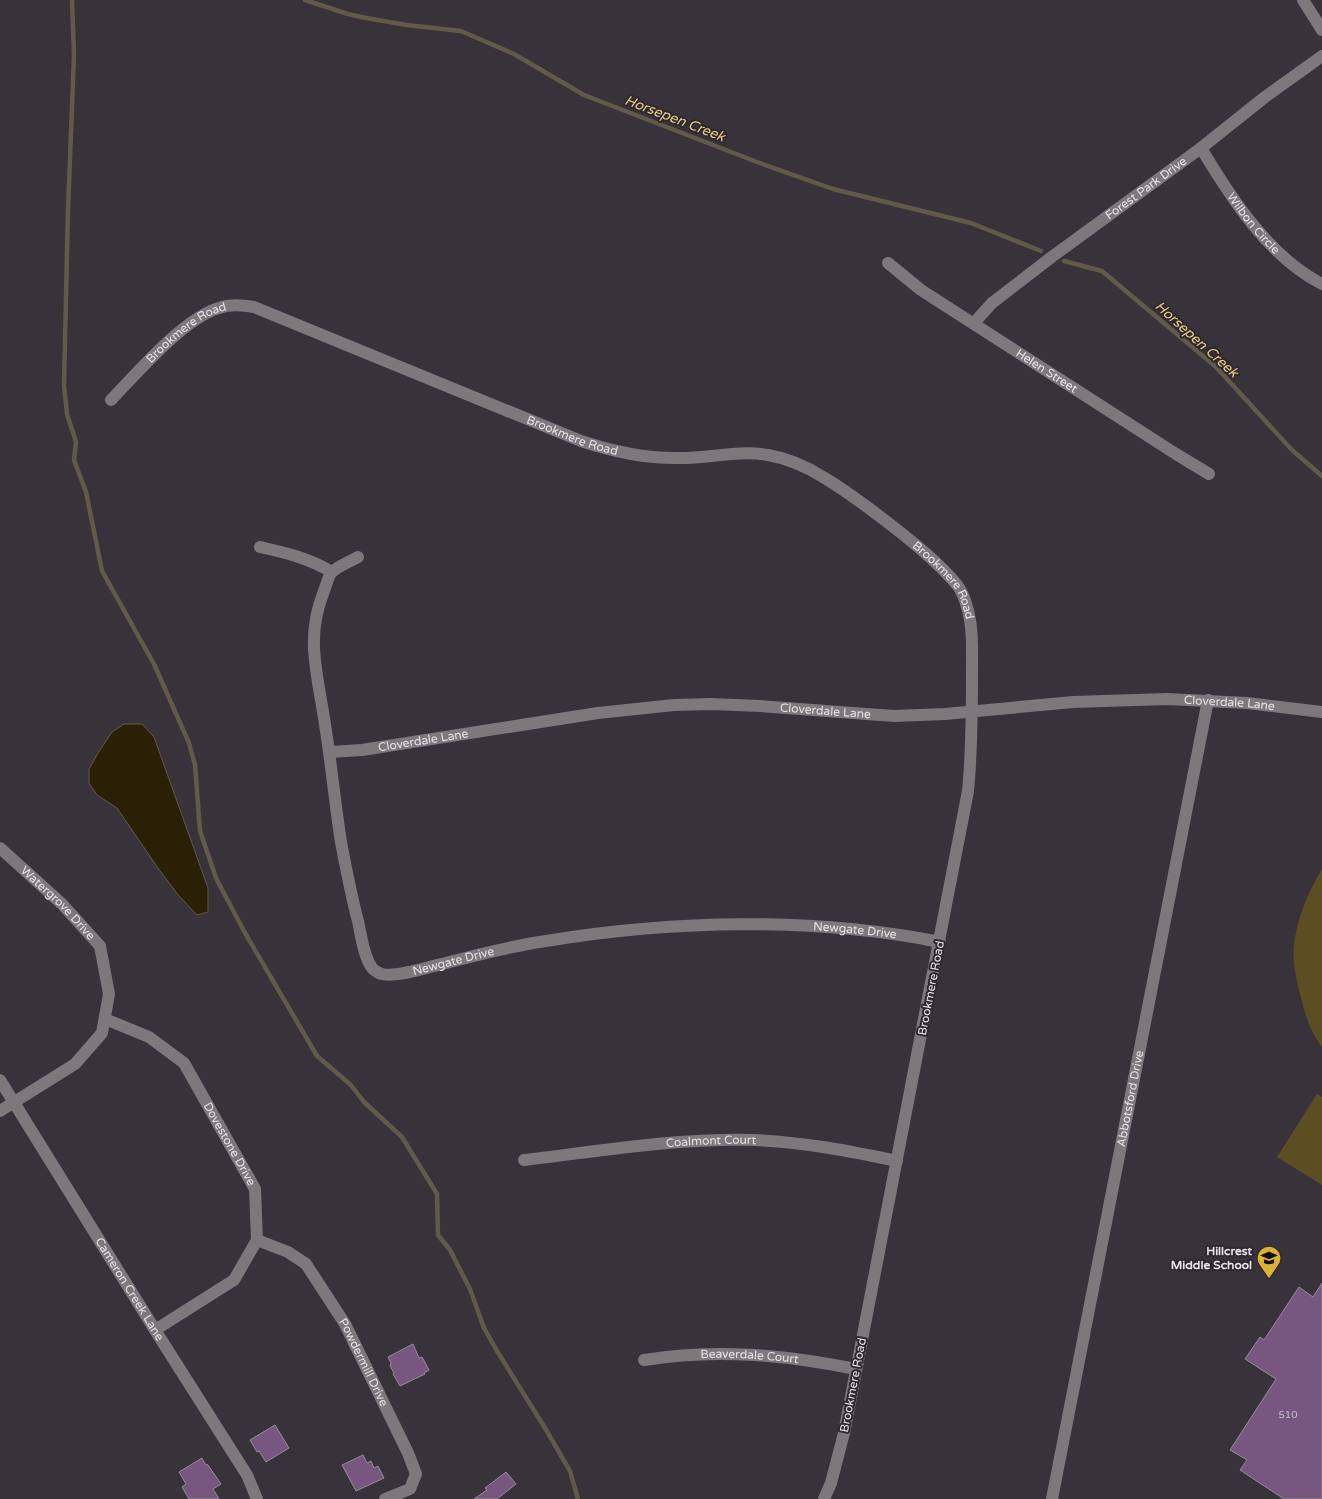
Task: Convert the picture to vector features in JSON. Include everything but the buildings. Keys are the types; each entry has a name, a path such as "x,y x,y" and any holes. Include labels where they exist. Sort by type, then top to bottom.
{"street":[{"path":"1303,0 1322,30"},
{"name":"Forest Park Drive","path":"974,323 992,303 1038,267 1201,148 1265,97 1322,56"},
{"name":"Wilbon Circle","path":"1201,148 1223,184 1269,243 1290,263 1322,284"},
{"name":"Helen Street","path":"888,263 921,290 1209,474"},
{"name":"Brookmere Road","path":"111,400 193,321 217,308 242,305 263,310 597,447 657,458 683,458 746,452 787,460 823,477 865,505 928,556 963,594 969,619 972,652 971,761 968,791 844,1433 831,1482 824,1499"},
{"path":"260,547 316,562 332,572 358,558"},
{"name":"Newgate Drive","path":"332,572 320,601 314,624 314,660 350,888 367,957 373,969 380,974 408,972 496,950 545,941 618,931 676,927 810,926 907,935 940,942"},
{"name":"Cloverdale Lane","path":"330,752 362,750 598,713 674,705 760,706 894,716 945,714 1113,700 1168,699 1247,702 1322,712"},
{"name":"Abbotsford Drive","path":"1052,1499 1208,700"},
{"name":"Watergrove Drive","path":"0,848 62,904 100,946 109,994 102,1033 75,1064 0,1111"},
{"name":"Dovestone Drive","path":"105,1019 149,1037 184,1063 255,1189 257,1240"},
{"name":"Cameron Creek Lane","path":"0,1080 154,1330 247,1475 257,1499"},
{"name":"Coalmont Court","path":"524,1160 648,1145 745,1140 786,1142 852,1151 897,1161"},
{"path":"154,1330 234,1280 257,1240"},
{"name":"Powdermill Drive","path":"257,1240 288,1252 306,1264 349,1332 408,1453 416,1474 410,1489 385,1499"},
{"name":"Beaverdale Court","path":"644,1360 672,1355 728,1353 771,1355 856,1369"}],"shaded area":[{"path":"124,724 142,724 154,737 208,888 208,912 197,915 179,896 117,808 97,795 89,783 89,769 98,753 112,732"},
{"path":"1322,869 1322,1047 1304,1011 1295,972 1294,951 1295,935 1300,915"},
{"path":"1317,1094 1322,1097 1322,1185 1277,1157"}],"waterway":[{"path":"72,0 74,55 64,385 67,414 76,442 74,460 86,492 102,571 154,664 189,743 195,765 200,831 216,878 245,933 317,1056 351,1085 364,1102 402,1137 437,1194 438,1235 450,1250 470,1289 484,1328 570,1471 578,1499"},
{"name":"Horsepen Creek","path":"305,0 366,18 461,31 514,54 584,95 757,162 833,189 971,223 1041,251"},
{"name":"Horsepen Creek","path":"1064,261 1102,271 1216,367 1292,450 1322,476"}],"place":[{"name":"Hillcrest Middle School","path":"1269,1279"}]}
